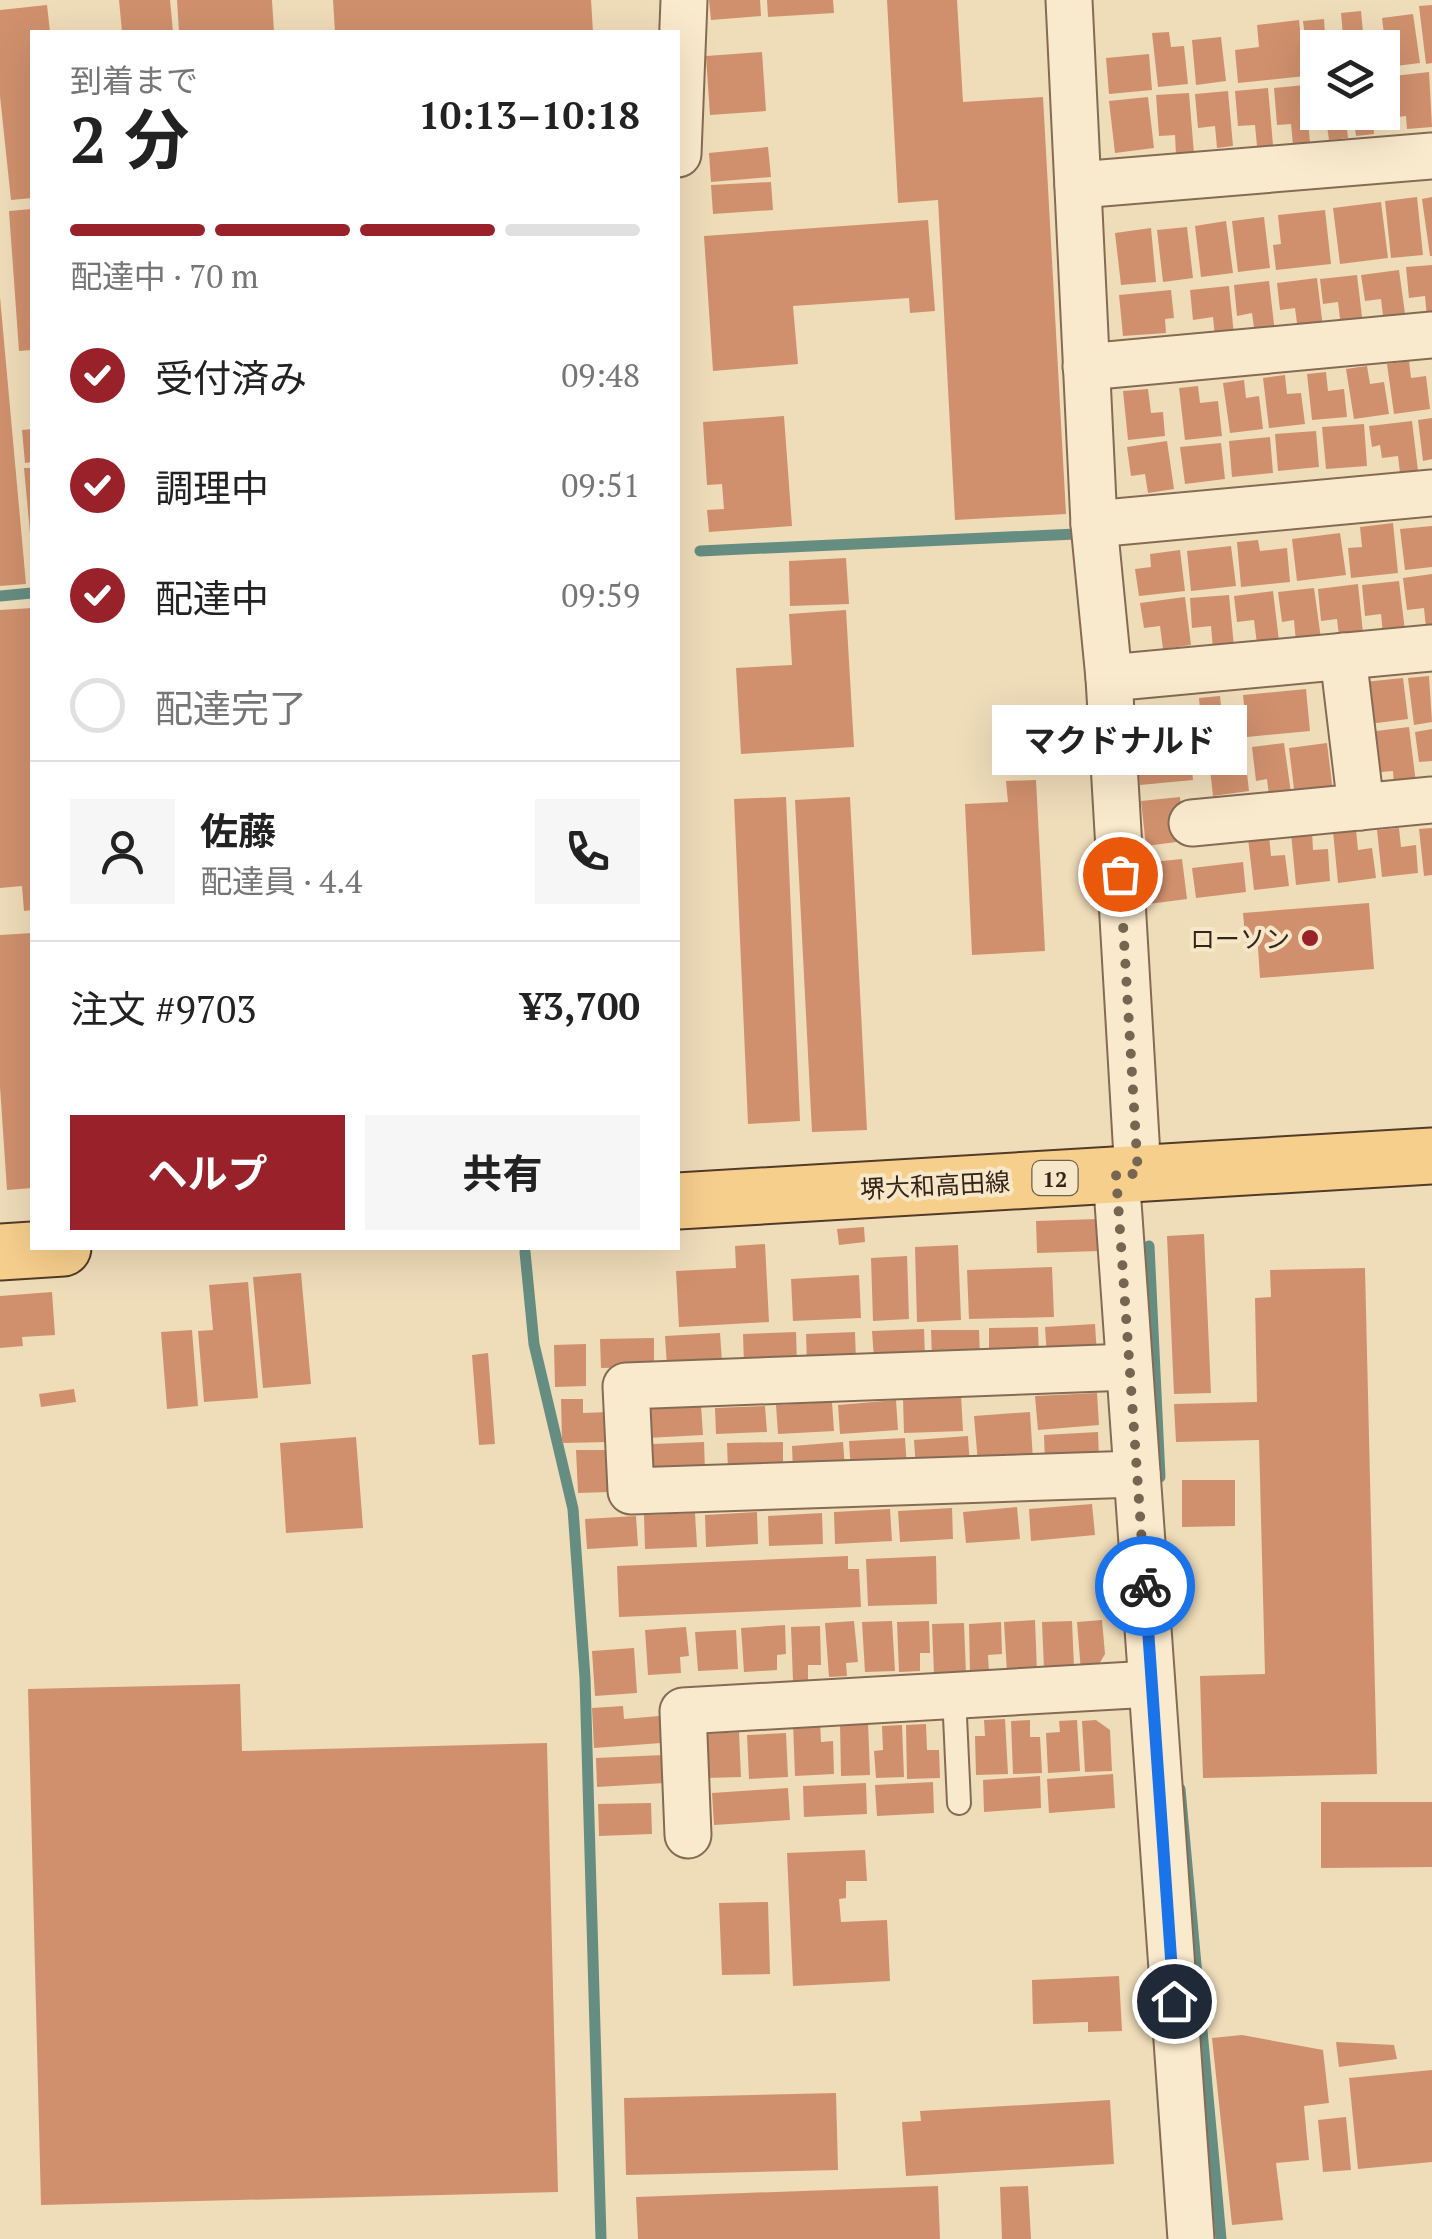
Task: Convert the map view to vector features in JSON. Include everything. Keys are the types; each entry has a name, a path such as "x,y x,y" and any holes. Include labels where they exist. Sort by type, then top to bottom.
{"main road":[{"name":"堺大和高田線","path":"680,1201 1432,1156"},
{"path":"0,1252 32,1250"}],"street":[{"path":"680,103 684,0"},
{"path":"1080,1 1078,185 1094,524 1109,678 1127,1174 1129,1367 1190,2239"},
{"path":"1078,185 1432,156"},
{"path":"1086,367 1432,336"},
{"path":"1094,524 1432,493"},
{"path":"1109,678 1432,648"},
{"path":"1344,656 1361,807"},
{"path":"1192,823 1432,800"},
{"path":"1129,1367 626,1386 632,1491 1137,1474"},
{"path":"688,1835 683,1711 1152,1684"}],"lane":[{"path":"954,1695 960,1803"}],"building":[{"path":"119,0 170,0 173,30 122,30"},
{"path":"177,0 272,0 274,30 179,30"},
{"path":"333,0 591,0 593,30 335,30"},
{"path":"709,0 760,0 761,16 711,20"},
{"path":"767,0 833,0 834,13 768,17"},
{"path":"887,0 957,0 963,102 1043,97 1066,514 955,520 938,200 898,203"},
{"path":"47,5 50,30 30,30 30,198 11,200 0,96 0,10"},
{"path":"1432,5 1432,63 1426,64 1419,6"},
{"path":"1361,11 1363,30 1342,30 1341,13"},
{"path":"1413,14 1420,63 1400,66 1400,30 1383,30 1382,18"},
{"path":"1324,19 1325,30 1304,30 1303,21"},
{"path":"1299,20 1300,77 1238,83 1235,50 1259,47 1257,25"},
{"path":"1169,32 1171,47 1184,46 1188,84 1158,87 1152,33"},
{"path":"1221,37 1226,81 1196,85 1192,40"},
{"path":"762,52 766,111 710,115 706,56"},
{"path":"1149,54 1152,90 1109,94 1106,58"},
{"path":"1429,72 1432,127 1407,129 1406,116 1400,117 1400,75"},
{"path":"1300,85 1300,130 1309,130 1310,143 1293,145 1291,124 1277,125 1274,88"},
{"path":"1268,88 1273,145 1257,146 1255,125 1238,126 1235,91"},
{"path":"1228,91 1233,146 1217,148 1215,126 1198,128 1195,94"},
{"path":"1189,93 1194,154 1176,155 1175,135 1159,136 1156,95"},
{"path":"1148,97 1154,148 1115,153 1109,101"},
{"path":"1328,130 1347,130 1348,138 1329,140"},
{"path":"1355,130 1374,130 1374,134 1356,136"},
{"path":"768,147 771,177 711,182 709,153"},
{"path":"771,182 773,210 713,214 711,185"},
{"path":"1417,197 1423,255 1391,258 1385,201"},
{"path":"1432,197 1432,256 1430,256 1422,199"},
{"path":"1381,202 1388,258 1340,264 1333,208"},
{"path":"30,209 30,350 19,351 9,211"},
{"path":"1325,210 1331,264 1276,270 1273,245 1281,244 1278,215"},
{"path":"1264,217 1270,268 1238,272 1232,221"},
{"path":"928,220 935,311 910,313 909,298 793,306 798,364 713,371 704,236"},
{"path":"1226,221 1233,273 1201,277 1195,226"},
{"path":"1187,227 1193,278 1163,282 1157,230"},
{"path":"1151,228 1156,282 1121,285 1115,233"},
{"path":"1432,265 1432,316 1427,317 1425,296 1409,298 1406,267"},
{"path":"1399,270 1406,321 1384,324 1381,299 1365,301 1361,275"},
{"path":"1357,275 1363,325 1341,327 1338,302 1323,304 1320,279"},
{"path":"1317,278 1323,328 1298,331 1295,308 1280,310 1277,283"},
{"path":"1269,281 1275,333 1255,335 1252,313 1237,316 1234,285"},
{"path":"1229,286 1234,335 1215,337 1213,317 1193,320 1190,290"},
{"path":"1171,290 1174,318 1165,319 1166,333 1123,336 1119,295"},
{"path":"0,297 26,584 0,586"},
{"path":"1409,361 1411,378 1426,376 1430,409 1394,414 1387,364"},
{"path":"1367,366 1370,384 1384,382 1389,414 1354,419 1346,369"},
{"path":"1326,372 1328,391 1344,389 1347,417 1312,420 1307,374"},
{"path":"1285,375 1287,394 1301,393 1305,424 1269,428 1263,378"},
{"path":"1244,380 1246,398 1259,396 1263,429 1230,433 1223,383"},
{"path":"1198,386 1200,403 1218,401 1222,436 1185,440 1179,388"},
{"path":"1148,389 1151,413 1163,412 1165,436 1128,440 1123,391"},
{"path":"784,416 792,526 709,532 707,510 724,509 722,484 707,485 703,422"},
{"path":"1432,418 1432,459 1423,461 1418,420"},
{"path":"1412,421 1418,471 1400,473 1398,456 1382,458 1380,445 1372,447 1369,426"},
{"path":"1364,424 1367,466 1326,469 1322,427"},
{"path":"30,429 30,462 25,463 22,430"},
{"path":"1316,431 1319,467 1278,471 1275,434"},
{"path":"1270,437 1273,473 1232,477 1229,441"},
{"path":"1167,441 1174,489 1148,493 1145,474 1131,476 1127,447"},
{"path":"1221,443 1225,479 1185,484 1180,447"},
{"path":"24,468 30,468 30,533"},
{"path":"1393,523 1398,573 1351,578 1348,548 1362,547 1360,527"},
{"path":"1432,526 1432,567 1405,570 1400,529"},
{"path":"1340,533 1346,575 1297,581 1292,539"},
{"path":"1258,540 1260,551 1287,548 1290,582 1241,587 1237,542"},
{"path":"1231,546 1236,586 1191,591 1187,551"},
{"path":"1180,550 1185,591 1139,596 1135,569 1151,567 1150,554"},
{"path":"846,558 849,604 790,606 789,561"},
{"path":"1432,574 1432,627 1426,628 1424,608 1407,610 1403,578"},
{"path":"1399,581 1405,631 1383,634 1381,614 1365,616 1362,585"},
{"path":"1358,584 1363,633 1339,636 1337,619 1321,621 1318,589"},
{"path":"1314,588 1321,639 1296,642 1294,620 1282,622 1278,592"},
{"path":"1273,591 1279,641 1257,644 1254,620 1237,622 1234,596"},
{"path":"1229,595 1234,647 1213,649 1211,626 1192,628 1190,598"},
{"path":"1185,597 1191,645 1163,649 1160,626 1144,628 1140,603"},
{"path":"30,608 30,910 24,911 22,886 0,888 0,610"},
{"path":"846,610 854,747 741,754 736,668 792,665 789,614"},
{"path":"1429,676 1432,722 1414,725 1408,678"},
{"path":"1403,678 1408,719 1369,724 1364,682"},
{"path":"1306,689 1310,731 1247,737 1243,695"},
{"path":"1220,696 1222,716 1238,714 1241,740 1203,744 1199,698"},
{"path":"1193,706 1196,745 1149,749 1146,710"},
{"path":"1409,727 1416,783 1394,786 1393,771 1381,772 1376,731"},
{"path":"1432,729 1432,761 1419,762 1415,732"},
{"path":"1284,743 1291,793 1269,796 1267,779 1256,781 1252,747"},
{"path":"1327,743 1333,792 1295,797 1289,748"},
{"path":"1244,746 1249,791 1213,796 1208,751"},
{"path":"1190,750 1193,780 1140,785 1137,756"},
{"path":"1036,780 1045,951 972,955 965,804 1008,802 1006,781"},
{"path":"786,797 800,1121 748,1124 734,799"},
{"path":"850,797 867,1130 812,1132 795,800"},
{"path":"1180,797 1184,841 1146,846 1141,801"},
{"path":"1399,828 1401,847 1416,845 1418,873 1382,877 1377,830"},
{"path":"1432,828 1432,875 1424,876 1419,829"},
{"path":"1356,829 1358,850 1372,848 1376,878 1338,883 1333,831"},
{"path":"1312,831 1313,850 1328,849 1330,881 1296,885 1291,833"},
{"path":"1269,835 1271,856 1285,855 1289,886 1254,890 1248,838"},
{"path":"1182,859 1187,899 1148,904 1143,863"},
{"path":"1243,862 1246,892 1196,898 1192,868"},
{"path":"1369,903 1374,969 1260,978 1258,947 1246,947 1243,913"},
{"path":"30,933 30,1188 7,1190 0,1087 0,935"},
{"path":"1098,1219 1099,1251 1037,1253 1036,1221"},
{"path":"864,1227 865,1242 839,1245 837,1229"},
{"path":"1204,1234 1211,1393 1174,1394 1167,1236"},
{"path":"765,1244 769,1322 679,1327 676,1271 736,1268 735,1246"},
{"path":"958,1245 961,1320 917,1322 915,1247"},
{"path":"907,1256 909,1319 873,1321 871,1258"},
{"path":"1052,1267 1054,1317 969,1319 967,1270"},
{"path":"1365,1268 1377,1774 1203,1778 1200,1676 1265,1674 1259,1440 1176,1442 1174,1404 1257,1402 1255,1298 1271,1297 1270,1270"},
{"path":"301,1273 311,1384 263,1388 253,1277"},
{"path":"859,1275 861,1318 793,1321 791,1279"},
{"path":"248,1282 258,1398 204,1402 198,1331 213,1330 209,1285"},
{"path":"52,1292 55,1335 22,1337 23,1346 0,1348 0,1296"},
{"path":"1095,1324 1097,1355 1047,1358 1045,1327"},
{"path":"1038,1327 1039,1356 989,1356 989,1328"},
{"path":"924,1329 925,1357 874,1359 872,1331"},
{"path":"192,1330 198,1406 167,1409 161,1332"},
{"path":"931,1330 979,1330 980,1357 932,1358"},
{"path":"796,1332 797,1363 744,1366 743,1334"},
{"path":"855,1332 856,1361 807,1363 806,1334"},
{"path":"720,1333 722,1362 667,1366 665,1336"},
{"path":"654,1338 654,1367 601,1368 600,1339"},
{"path":"586,1344 586,1386 555,1387 554,1345"},
{"path":"488,1353 495,1444 479,1445 472,1355"},
{"path":"74,1389 76,1402 41,1407 39,1394"},
{"path":"1097,1393 1099,1425 1038,1430 1035,1396"},
{"path":"961,1395 963,1431 904,1433 903,1398"},
{"path":"561,1399 583,1399 583,1413 608,1412 609,1442 562,1443"},
{"path":"896,1400 898,1430 840,1434 838,1405"},
{"path":"832,1402 834,1431 778,1434 776,1405"},
{"path":"701,1405 703,1435 647,1438 646,1407"},
{"path":"765,1406 767,1432 716,1434 715,1408"},
{"path":"1030,1412 1033,1460 978,1463 974,1416"},
{"path":"1098,1432 1099,1459 1045,1463 1044,1435"},
{"path":"968,1436 970,1467 916,1470 914,1440"},
{"path":"356,1437 363,1528 286,1533 280,1443"},
{"path":"905,1438 907,1468 851,1472 849,1441"},
{"path":"704,1442 705,1471 654,1473 653,1444"},
{"path":"783,1442 783,1469 728,1470 727,1443"},
{"path":"843,1442 845,1468 793,1471 792,1446"},
{"path":"576,1450 608,1450 609,1492 578,1493"},
{"path":"1182,1480 1235,1480 1235,1526 1182,1527"},
{"path":"1092,1504 1095,1535 1031,1541 1029,1509"},
{"path":"1017,1507 1020,1539 966,1543 963,1512"},
{"path":"952,1508 953,1539 900,1542 898,1511"},
{"path":"890,1509 892,1541 835,1544 834,1512"},
{"path":"757,1512 758,1544 706,1547 705,1515"},
{"path":"695,1513 697,1547 645,1549 644,1515"},
{"path":"822,1513 823,1544 769,1546 768,1516"},
{"path":"636,1516 638,1546 587,1549 585,1519"},
{"path":"848,1556 848,1569 859,1569 861,1607 619,1617 617,1566"},
{"path":"936,1556 937,1604 868,1606 866,1559"},
{"path":"1035,1620 1037,1672 1007,1673 1004,1622"},
{"path":"1102,1620 1105,1654 1095,1671 1081,1672 1077,1622"},
{"path":"854,1621 858,1662 846,1663 847,1676 829,1677 825,1623"},
{"path":"892,1621 895,1671 865,1672 862,1622"},
{"path":"929,1621 930,1653 920,1653 920,1671 899,1672 897,1622"},
{"path":"1072,1621 1074,1668 1044,1669 1042,1622"},
{"path":"1001,1622 1002,1654 988,1655 989,1672 970,1673 969,1624"},
{"path":"964,1623 966,1674 934,1675 932,1624"},
{"path":"785,1625 786,1654 777,1655 777,1670 744,1672 741,1628"},
{"path":"820,1626 821,1665 808,1665 808,1680 793,1681 791,1627"},
{"path":"686,1627 689,1656 680,1657 681,1673 648,1675 645,1630"},
{"path":"736,1630 738,1669 698,1671 695,1632"},
{"path":"634,1648 637,1693 595,1696 592,1651"},
{"path":"240,1684 242,1751 547,1743 558,2192 41,2205 28,1689"},
{"path":"623,1706 624,1719 659,1716 661,1743 594,1748 592,1708"},
{"path":"1005,1719 1008,1774 976,1775 975,1736 985,1736 984,1720"},
{"path":"1030,1720 1030,1737 1040,1737 1042,1773 1013,1774 1011,1721"},
{"path":"1077,1720 1080,1771 1048,1773 1046,1733 1060,1732 1059,1721"},
{"path":"1096,1720 1110,1730 1112,1771 1085,1772 1082,1721"},
{"path":"820,1721 821,1742 833,1741 834,1774 795,1776 793,1722"},
{"path":"868,1722 870,1775 841,1776 840,1723"},
{"path":"926,1724 927,1750 939,1750 940,1778 907,1779 906,1725"},
{"path":"902,1725 904,1777 876,1778 874,1751 883,1750 882,1726"},
{"path":"739,1732 741,1777 707,1778 705,1734"},
{"path":"786,1733 788,1777 749,1779 747,1735"},
{"path":"664,1755 665,1783 597,1787 596,1758"},
{"path":"1113,1774 1115,1808 1049,1813 1047,1779"},
{"path":"1040,1776 1041,1808 984,1812 983,1780"},
{"path":"933,1782 934,1813 877,1816 875,1785"},
{"path":"866,1783 867,1814 804,1817 803,1786"},
{"path":"788,1788 790,1820 714,1825 712,1793"},
{"path":"1321,1802 1432,1802 1432,1867 1321,1868"},
{"path":"651,1803 652,1834 599,1836 598,1804"},
{"path":"865,1850 867,1881 846,1881 846,1898 839,1899 841,1922 887,1920 890,1981 793,1986 787,1853"},
{"path":"768,1902 770,1974 722,1975 719,1903"},
{"path":"1119,1976 1122,2031 1088,2032 1088,2022 1033,2024 1032,1980"},
{"path":"1242,2035 1323,2050 1329,2103 1304,2106 1309,2160 1276,2163 1283,2220 1232,2225 1212,2038"},
{"path":"1336,2042 1394,2045 1397,2059 1339,2067"},
{"path":"1432,2070 1432,2162 1358,2169 1349,2078"},
{"path":"836,2093 838,2170 626,2175 624,2098"},
{"path":"1110,2100 1114,2164 906,2176 902,2122 921,2121 920,2111"},
{"path":"1346,2117 1351,2170 1323,2172 1318,2120"},
{"path":"938,2186 940,2239 638,2239 636,2197"},
{"path":"1028,2186 1031,2239 1002,2239 1000,2187"}],"waterway":[{"path":"700,551 1076,534"},
{"path":"0,596 30,593"},
{"path":"1149,1246 1160,1477"},
{"path":"525,1252 534,1344 573,1509 585,1678 601,2239"},
{"path":"1180,1789 1221,2239"}],"way so far":[{"path":"1120,874 1138,1174 1116,1174 1145,1586"}],"place":[{"name":"マクドナルド","path":"1120,874"},
{"name":"ローソン","path":"1310,938"}],"route":[{"path":"1145,1586 1174,2001"}]}
